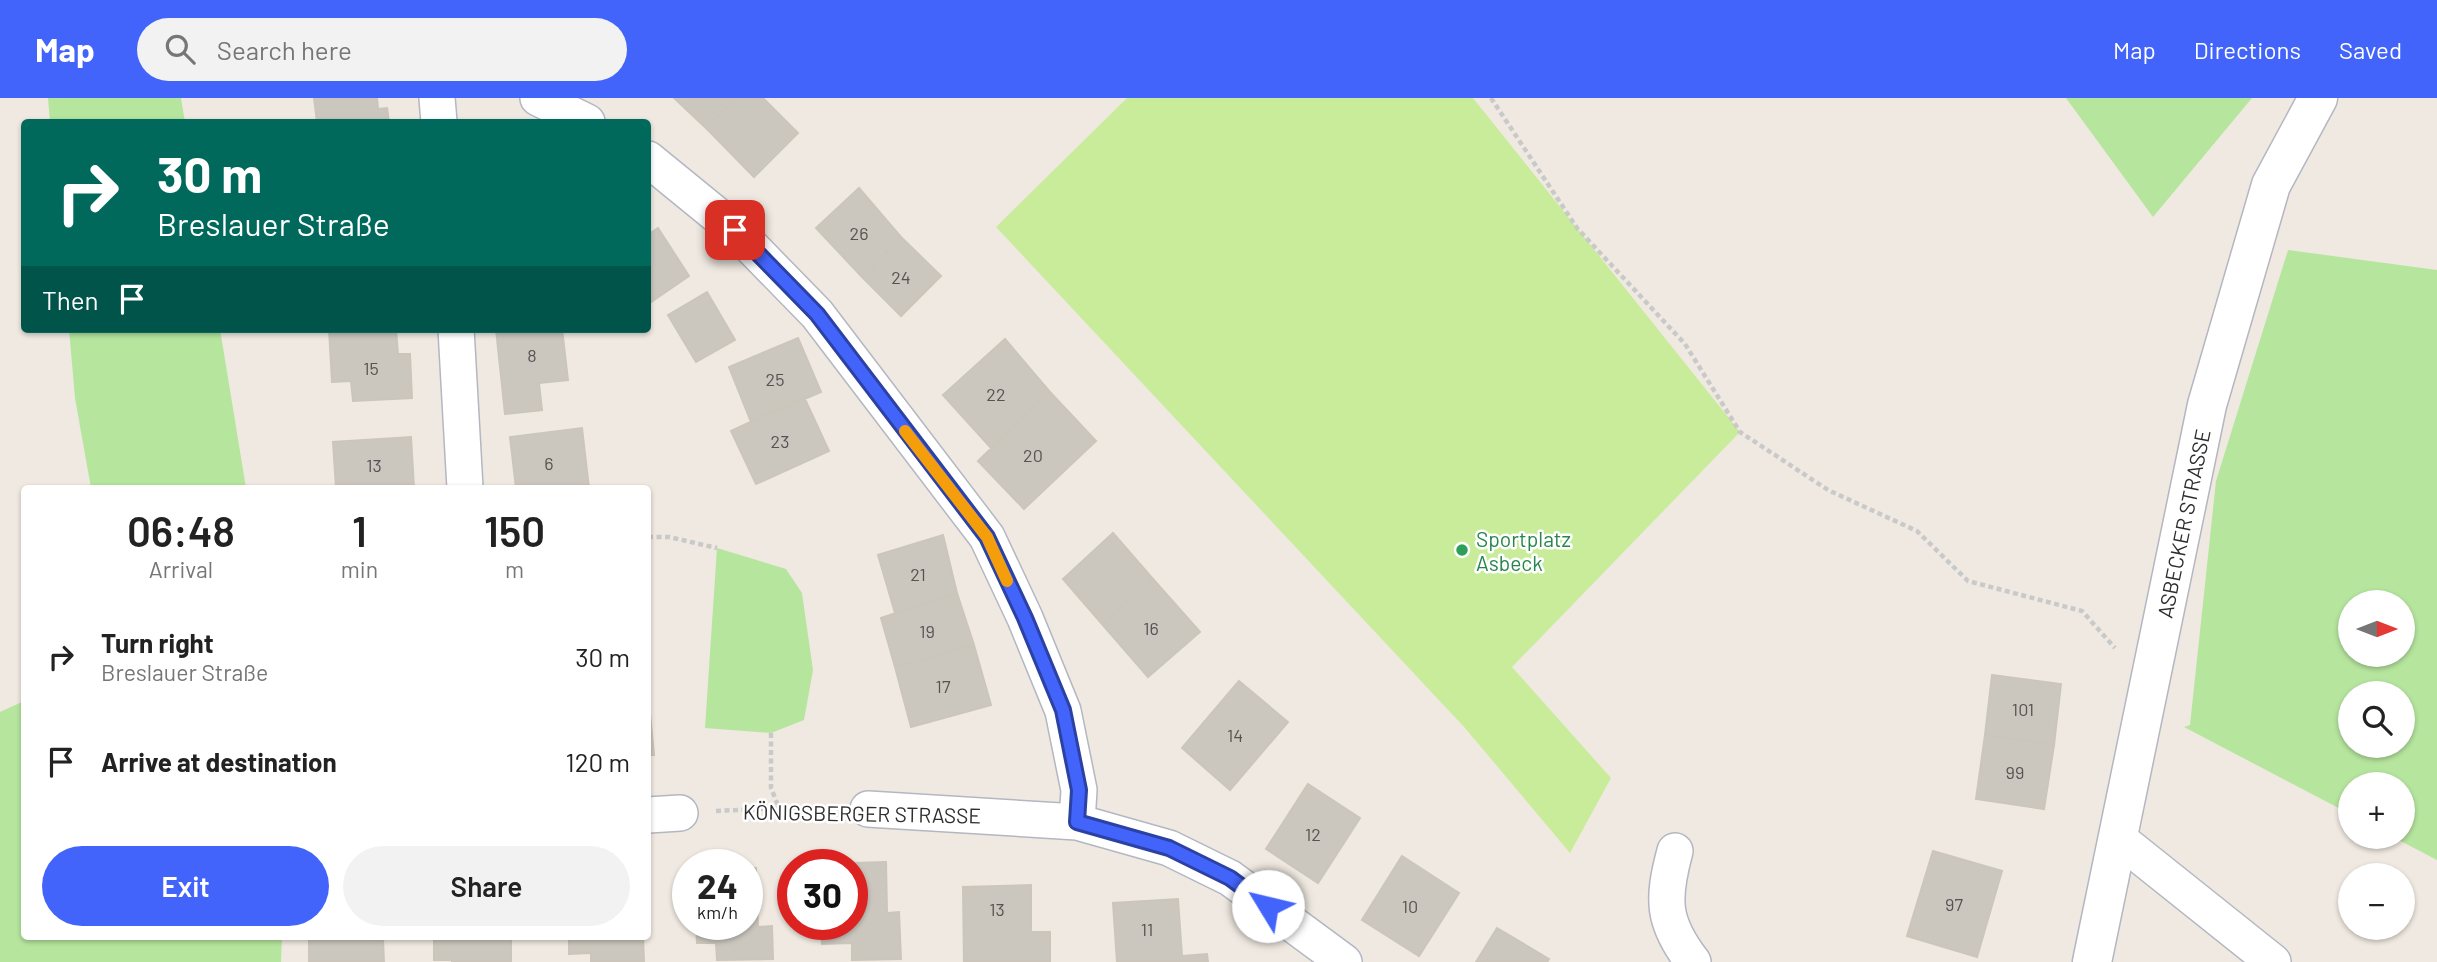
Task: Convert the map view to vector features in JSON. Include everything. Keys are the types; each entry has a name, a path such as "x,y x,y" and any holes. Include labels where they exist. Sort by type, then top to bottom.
{"main road":[{"name":"ASBECKER STRASSE","path":"2092,962 2207,405 2271,185 2318,98"}],"street":[{"path":"437,98 439,119"},
{"path":"538,98 581,119"},
{"path":"651,161 735,230 817,314 987,537 1025,618 1063,710 1079,790 1077,822"},
{"path":"456,333 465,485"},
{"name":"KÖNIGSBERGER STRASSE","path":"868,809 1077,822 1169,848 1230,878 1344,962"},
{"path":"2119,839 2273,962"},
{"path":"1675,851 1666,886 1670,923 1679,944 1693,962"}],"path":[{"path":"1491,98 1577,228 1685,344 1740,432 1828,489 1917,531 1968,581 2082,611 2107,641 2149,679"},
{"path":"651,537 669,537 717,548"},
{"path":"771,733 771,788 779,808"},
{"name":"KÖNIGSBERGER STRASSE","path":"664,814 779,808 868,809"}],"green space":[{"path":"48,98 181,98 184,119 50,119"},
{"name":"Sportplatz Asbeck","path":"1127,98 1473,98 1740,432 1512,667 1611,778 1570,853 1465,728 996,227"},
{"path":"2066,98 2252,98 2153,217"},
{"path":"2288,250 2437,270 2437,860 2415,848 2415,772 2338,772 2338,808 2184,727 2190,725 2216,481"},
{"path":"69,333 221,333 246,485 90,485 75,398"},
{"path":"717,548 786,569 802,593 813,670 804,720 771,733 705,728"},
{"path":"21,702 21,940 282,940 281,962 0,962 0,712"}],"building":[{"path":"314,98 377,98 378,109 387,108 389,119 317,119"},
{"path":"674,98 737,98 706,128"},
{"path":"737,98 763,98 798,133 754,177 706,128"},
{"path":"859,188 901,237 862,277 816,228"},
{"path":"658,228 689,276 651,302 651,233"},
{"path":"901,237 941,276 901,316 862,277"},
{"path":"707,292 735,340 696,362 668,315"},
{"path":"329,333 396,333 398,354 410,354 412,398 353,401 351,381 332,382"},
{"path":"496,333 562,333 568,380 539,383 542,410 505,414"},
{"path":"798,338 821,392 751,422 729,367"},
{"path":"1005,339 1050,392 991,448 943,395"},
{"path":"1050,392 1096,441 1024,509 978,461"},
{"path":"804,397 829,451 756,484 731,431"},
{"path":"582,428 589,485 516,485 510,437"},
{"path":"411,437 414,485 336,485 333,442"},
{"path":"1113,533 1153,579 1102,624 1063,579"},
{"path":"943,535 957,593 895,613 878,555"},
{"path":"1153,579 1200,632 1148,677 1102,624"},
{"path":"957,593 974,645 895,667 881,618"},
{"path":"974,645 991,705 911,727 895,667"},
{"path":"1992,675 2061,684 2054,745 1985,735"},
{"path":"1239,681 1288,722 1230,790 1182,748"},
{"path":"651,724 654,755 651,755"},
{"path":"1985,735 2054,745 2044,809 1976,799"},
{"path":"1308,784 1360,818 1318,883 1266,849"},
{"path":"1933,851 2002,871 1977,957 1907,936"},
{"path":"1402,856 1459,893 1419,956 1362,920"},
{"path":"886,862 887,913 899,912 901,959 852,960 852,943 822,944 822,940 868,940 868,863"},
{"path":"1031,885 1031,932 1050,932 1050,962 964,962 963,887"},
{"path":"1178,899 1182,956 1207,954 1208,962 1117,962 1113,903"},
{"path":"772,926 773,959 717,960 716,943 697,943 697,940 763,940 763,927"},
{"path":"1497,928 1549,959 1547,962 1476,962"},
{"path":"309,940 383,940 384,962 309,962"},
{"path":"434,940 511,940 511,962 434,960"},
{"path":"569,940 643,940 644,962 591,962 591,953 569,954"}],"slow traffic":[{"path":"905,431 987,537 1007,581"}],"place":[{"name":"Sportplatz Asbeck","path":"1462,550"}],"route":[{"path":"735,230 817,314 987,537 1025,618 1063,710 1079,790 1077,822 1169,848 1230,878 1268,906"}]}
